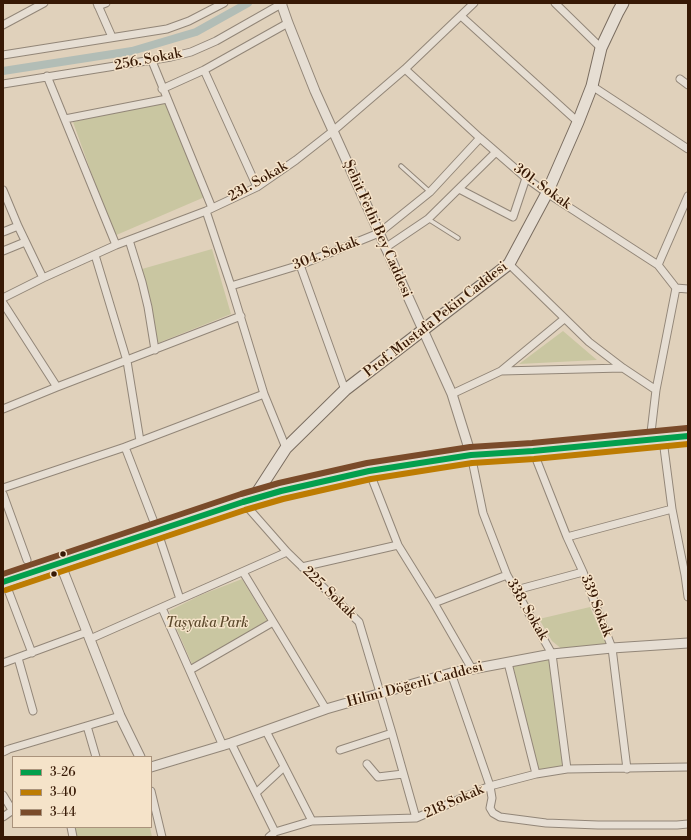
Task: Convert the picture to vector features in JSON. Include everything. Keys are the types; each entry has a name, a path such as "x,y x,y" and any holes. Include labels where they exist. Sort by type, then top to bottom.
{"main road":[{"name":"Prof. Mustafa Pekin Caddesi","path":"248,500 286,448 345,390 423,332 509,264 547,193 592,86 601,48 623,3"},
{"path":"4,582 248,500 280,491 369,471 471,455 663,440 688,436"}],"street":[{"path":"3,25 44,3"},
{"path":"106,3 98,4 112,37"},
{"name":"256. Sokak","path":"3,55 166,29 189,21 210,6 224,3"},
{"name":"256. Sokak","path":"3,84 152,61 191,52 216,41 282,3"},
{"name":"Şehit Fethi Bey Caddesi","path":"282,3 288,23 315,91 452,394 471,455"},
{"name":"231. Sokak","path":"3,298 95,255 209,209 257,187 296,160 333,131 405,69 474,3"},
{"path":"555,3 601,48"},
{"path":"461,16 578,122"},
{"path":"162,89 204,70 288,23"},
{"path":"152,61 209,209 264,394 286,448"},
{"name":"301. Sokak","path":"405,69 526,178 658,265 676,288"},
{"path":"204,70 257,187"},
{"path":"47,76 116,246"},
{"path":"680,79 688,85"},
{"path":"592,86 688,149"},
{"path":"65,119 167,100"},
{"name":"304. Sokak","path":"231,286 300,265 379,234 430,192 480,138"},
{"path":"385,248 428,219 496,152"},
{"path":"459,189 513,217 526,178"},
{"path":"3,190 25,242 43,278"},
{"path":"658,265 688,196"},
{"path":"3,232 18,226"},
{"path":"130,240 147,301 155,350"},
{"path":"3,251 25,242"},
{"path":"95,255 127,360 140,441"},
{"path":"509,264 589,342 623,368 656,390"},
{"path":"300,265 345,390"},
{"path":"650,441 656,390 676,288 688,289"},
{"path":"3,303 57,387"},
{"path":"3,409 241,316"},
{"path":"452,394 501,371 564,319"},
{"path":"501,371 623,368"},
{"path":"3,488 125,447 264,394"},
{"path":"663,440 672,508 687,575 688,597"},
{"path":"125,447 157,530 180,599"},
{"name":"339 Sokak","path":"533,451 567,537 584,572 612,648 627,769"},
{"name":"338. Sokak","path":"471,455 483,513 507,575 552,654 567,769"},
{"path":"369,471 398,545 472,669"},
{"path":"3,494 27,560"},
{"name":"225. Sokak","path":"248,500 287,552 359,622 416,818"},
{"path":"567,537 672,508"},
{"path":"302,567 398,545"},
{"path":"3,663 88,636 162,608 287,552"},
{"path":"60,562 120,716 140,756"},
{"path":"244,572 326,709"},
{"path":"516,590 584,572"},
{"path":"434,603 507,575"},
{"path":"4,582 32,653"},
{"path":"162,608 190,670 227,744 256,793 272,835"},
{"path":"190,670 273,622"},
{"name":"Hilmi Döğerli Caddesi","path":"152,767 227,744 326,709 451,673 552,654 688,643"},
{"path":"18,658 32,711"},
{"path":"508,663 536,774"},
{"path":"451,673 490,786 536,774 567,769 688,767"},
{"path":"3,752 120,716"},
{"path":"87,726 96,756"},
{"path":"266,731 312,821"},
{"path":"340,750 392,733"},
{"path":"367,764 378,777 403,774"},
{"path":"256,793 284,767"},
{"name":"218 Sokak","path":"272,835 312,821 416,818 490,786 492,798 490,808 493,813 500,817 546,823 598,825 688,824"},
{"path":"3,795 12,808"},
{"path":"152,795 162,837"},
{"path":"3,817 12,811"}],"lane":[{"path":"401,166 430,192"},
{"path":"428,219 458,238"}],"green space":[{"path":"165,101 207,196 114,236 73,122"},
{"path":"212,249 231,314 158,343 142,269"},
{"path":"563,331 597,360 519,364"},
{"name":"Taşyaka Park","path":"242,579 268,622 192,664 169,611 201,595"},
{"path":"590,607 607,646 563,650 552,641 539,619"},
{"path":"552,654 567,769 536,774 508,663"},
{"path":"73,828 150,828 152,837 75,837"}],"waterway":[{"path":"3,71 132,51 196,32 248,3"}],"transit line":[{"name":"3-44","path":"3,574 241,494 279,483 367,463 470,447 532,443 687,428"},
{"name":"3-26","path":"3,582 243,502 281,491 369,471 471,455 533,451 688,436"},
{"name":"3-40","path":"6,590 245,510 283,499 371,479 472,463 534,459 688,444"}]}
